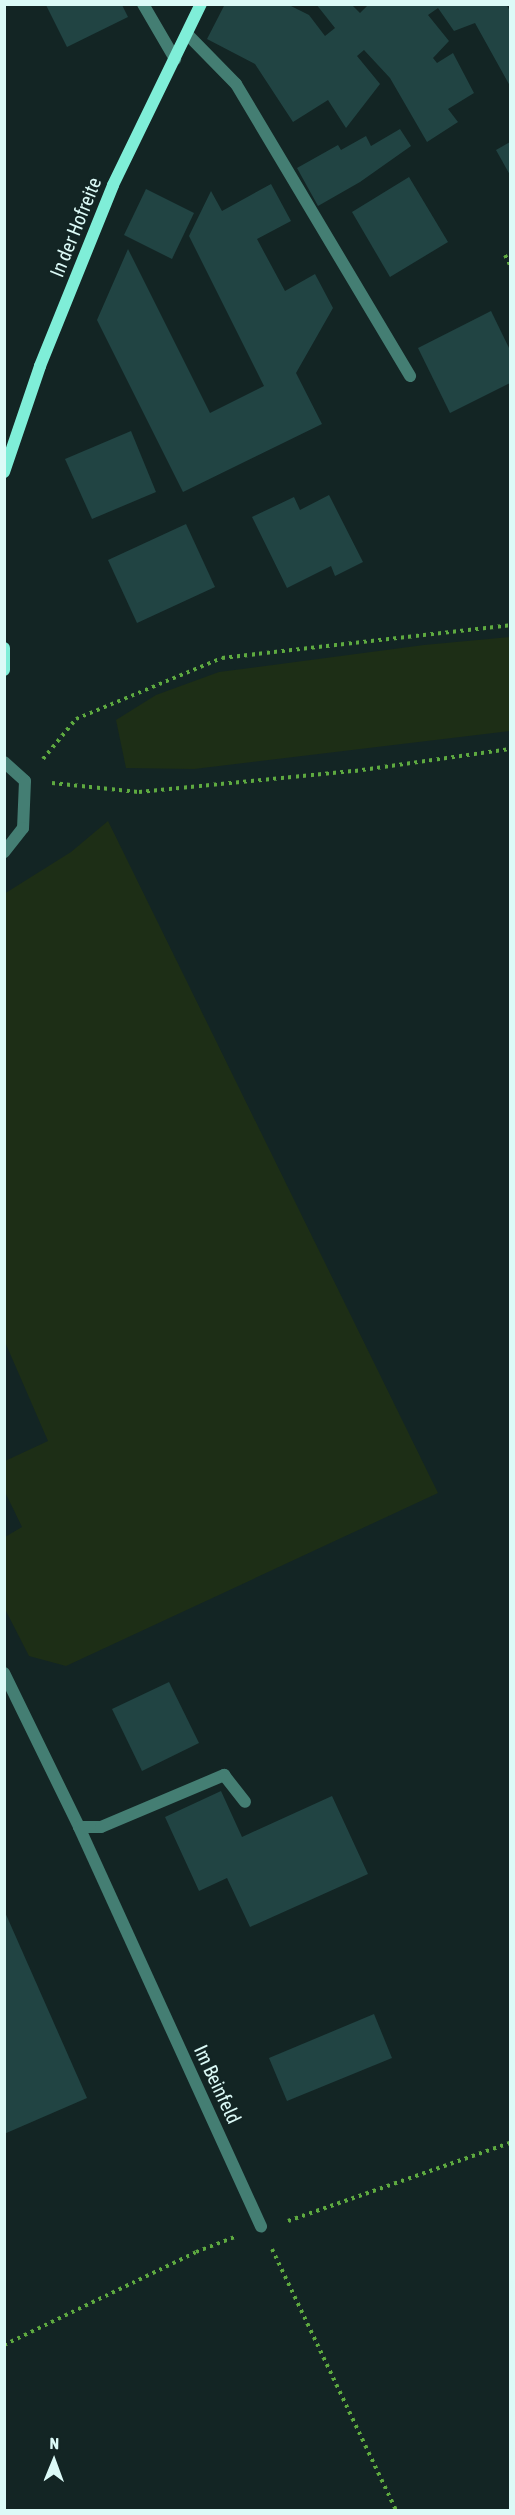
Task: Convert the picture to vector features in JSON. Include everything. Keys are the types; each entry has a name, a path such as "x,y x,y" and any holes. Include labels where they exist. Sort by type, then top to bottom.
{"main road":[{"name":"In der Hofreite","path":"4,472 40,366 113,185 201,4"},
{"path":"4,648 4,670"}],"lane":[{"path":"143,4 174,59"},
{"path":"187,34 236,84 410,376"},
{"path":"4,762 25,781 23,828 4,852"},
{"name":"Im Beinfeld","path":"4,1673 79,1827 261,2226"},
{"path":"79,1827 100,1827 224,1775 245,1802"}],"path":[{"path":"505,255 510,265"},
{"path":"25,781 76,719 222,658 510,625"},
{"path":"25,781 139,792 355,771 510,749"},
{"path":"4,2345 196,2252 261,2226 291,2220 510,2143"},
{"path":"261,2226 396,2511"}],"green space":[{"path":"510,637 510,731 194,769 126,768 116,720 156,695 219,672 424,645"},
{"path":"108,821 438,1493 66,1666 29,1656 5,1609 5,1537 22,1527 5,1492 5,1461 48,1441 5,1342 4,894 71,852"}],"building":[{"path":"225,4 287,4 309,15 325,36 335,28 316,4 351,4 360,13 369,4 506,4 510,11 510,86 475,23 454,31 438,8 428,15 449,41 433,58 437,63 453,53 474,93 448,109 458,122 427,142 390,78 364,50 357,56 380,84 346,128 328,100 293,122 255,64 207,39"},
{"path":"46,5 122,5 128,17 67,47"},
{"path":"400,129 411,146 360,182 318,206 297,168 338,145 341,150 366,136 371,146"},
{"path":"510,142 510,175 496,150"},
{"path":"409,177 448,242 390,277 352,212"},
{"path":"271,184 291,221 257,239 285,291 315,274 333,308 296,373 322,424 183,492 97,320 128,249 210,413 264,386 189,236 211,191 222,211"},
{"path":"146,189 194,213 172,259 124,235"},
{"path":"491,311 510,350 510,383 450,413 418,348"},
{"path":"131,431 156,492 92,519 65,459"},
{"path":"329,495 363,562 335,576 331,566 287,588 252,517 294,497 300,510"},
{"path":"186,524 215,587 137,623 108,560"},
{"path":"169,1682 199,1743 142,1771 112,1709"},
{"path":"221,1791 242,1837 332,1796 368,1874 250,1927 227,1878 199,1891 165,1817"},
{"path":"4,1910 87,2098 4,2134"},
{"path":"374,2014 392,2058 287,2101 269,2058"}]}
